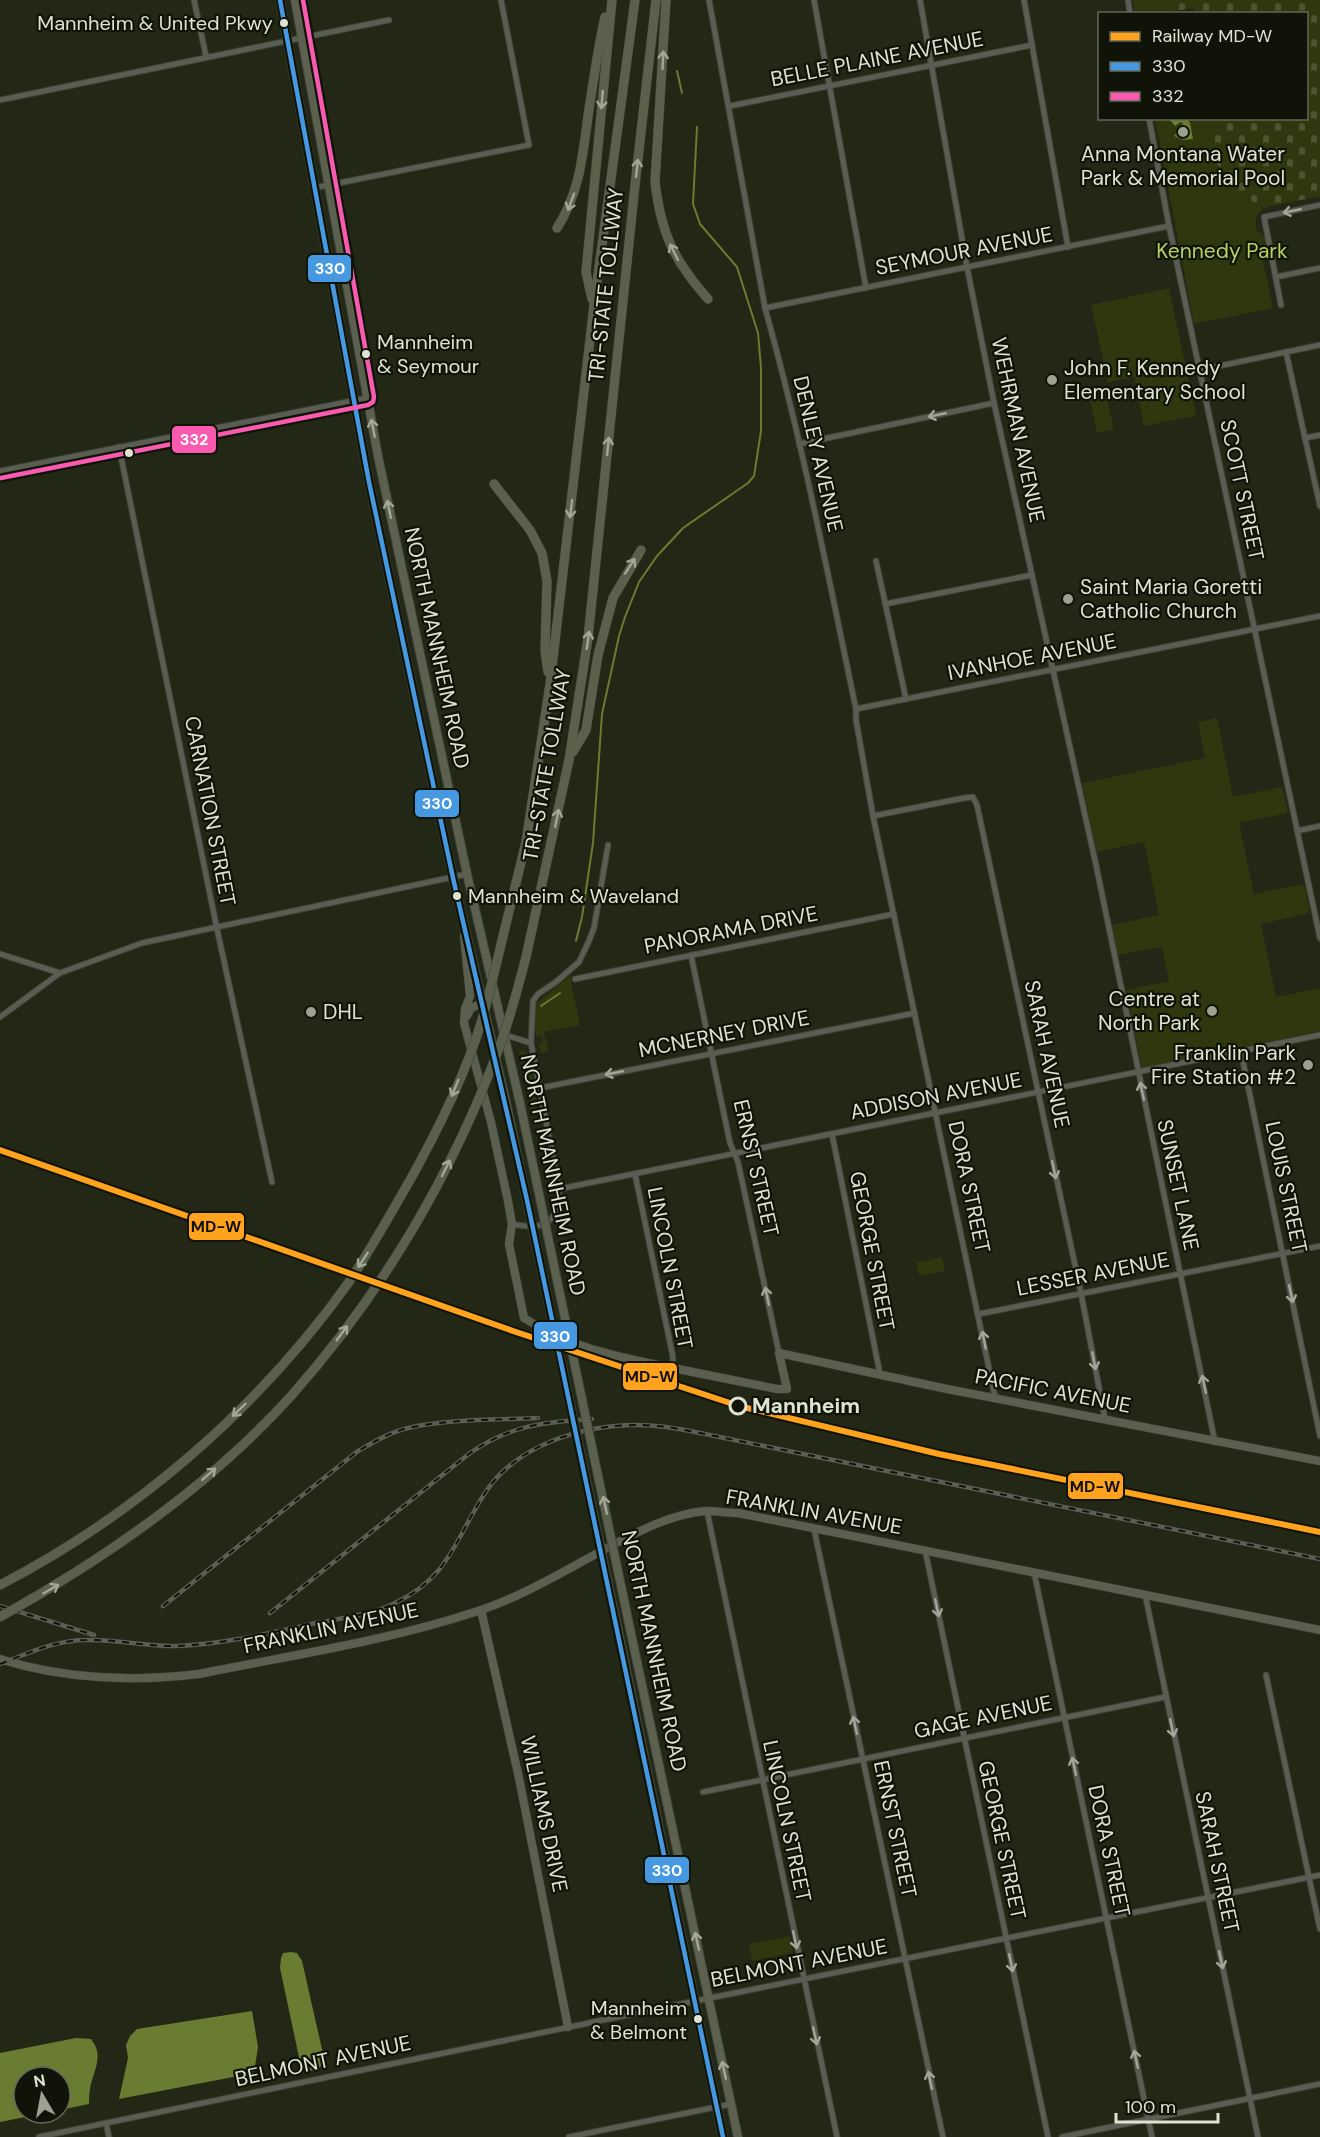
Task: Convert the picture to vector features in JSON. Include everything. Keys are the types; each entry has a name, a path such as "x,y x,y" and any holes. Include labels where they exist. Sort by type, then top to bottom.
{"highway":[{"path":"557,228 568,212 582,164 592,88 610,0"},
{"path":"594,304 586,272 610,0"},
{"name":"TRI-STATE TOLLWAY","path":"0,1585 70,1546 130,1504 200,1448 268,1382 342,1290 383,1229 445,1112 481,1022 526,842 550,684 594,304 635,0"},
{"name":"TRI-STATE TOLLWAY","path":"0,1617 56,1586 132,1535 188,1492 237,1449 290,1397 336,1342 392,1264 460,1142 500,1046 526,957 569,760 588,638 656,0"},
{"path":"666,0 655,182 657,203 672,251 687,276 708,299"},
{"path":"494,484 530,530 542,553 547,602 545,651 550,684"},
{"path":"569,760 585,730 600,643 613,598 641,550"}],"main road":[{"name":"NORTH MANNHEIM ROAD","path":"280,0 353,401 453,878 506,1102 723,2137"},
{"name":"NORTH MANNHEIM ROAD","path":"295,0 367,398 467,874 520,1103 738,2137"},
{"path":"461,914 470,996 465,1009 464,1023 491,1122 512,1224 509,1244 524,1317 545,1332 583,1347 672,1368"},
{"path":"464,1023 471,1008 483,1003"},
{"name":"PACIFIC AVENUE","path":"778,1353 1215,1442 1320,1461"},
{"name":"ERNST STREET","path":"672,1368 787,1389 778,1353"},
{"name":"FRANKLIN AVENUE","path":"0,1659 89,1676 124,1679 177,1677 424,1628 481,1610 542,1582 647,1527 673,1518 707,1511 738,1513 1320,1630"},
{"name":"WILLIAMS DRIVE","path":"481,1610 519,1778 568,2027"}],"street":[{"path":"194,0 206,56"},
{"path":"314,188 529,145 501,0"},
{"name":"DENLEY AVENUE","path":"709,0 765,308 799,444 856,709 873,816 894,914"},
{"path":"814,0 866,288"},
{"name":"WEHRMAN AVENUE","path":"920,0 994,403 1096,865"},
{"path":"1024,0 1068,247"},
{"path":"0,100 389,20"},
{"name":"BELLE PLAINE AVENUE","path":"730,106 1032,45"},
{"name":"SCOTT STREET","path":"1149,120 1169,226 1320,938"},
{"path":"1281,306 1264,217 1320,205"},
{"name":"SEYMOUR AVENUE","path":"765,308 1169,226"},
{"path":"1276,277 1320,268"},
{"path":"1200,370 1320,345"},
{"path":"1286,352 1320,506"},
{"path":"0,471 367,398"},
{"path":"799,444 994,403"},
{"path":"1305,438 1320,435"},
{"name":"CARNATION STREET","path":"119,447 217,928 272,1182"},
{"path":"876,561 906,699"},
{"path":"885,604 1032,575"},
{"name":"IVANHOE AVENUE","path":"856,709 1320,616"},
{"name":"SARAH AVENUE","path":"873,816 974,797 1081,1293 1105,1419"},
{"path":"1297,831 1320,826"},
{"path":"512,1224 529,1228 549,1222 556,1213 559,1189 531,1043 533,1001 538,994 579,962 594,928 608,844"},
{"name":"SUNSET LANE","path":"1096,865 1215,1442"},
{"path":"0,1017 60,973 142,943 467,874"},
{"name":"PANORAMA DRIVE","path":"575,979 894,914"},
{"name":"DORA STREET","path":"894,914 995,1397"},
{"path":"0,954 60,973"},
{"name":"ERNST STREET","path":"691,955 730,1143 738,1162 778,1353"},
{"name":"MCNERNEY DRIVE","path":"540,1088 915,1013"},
{"path":"505,1035 531,1043"},
{"name":"ADDISON AVENUE","path":"559,1189 1320,1035"},
{"name":"LOUIS STREET","path":"1241,1052 1320,1436"},
{"name":"GEORGE STREET","path":"832,1134 880,1374"},
{"name":"LINCOLN STREET","path":"635,1174 673,1357 672,1368"},
{"name":"LESSER AVENUE","path":"979,1314 1320,1246"},
{"name":"LINCOLN STREET","path":"707,1511 761,1780 837,2137"},
{"name":"ERNST STREET","path":"814,1529 943,2137"},
{"name":"GEORGE STREET","path":"925,1550 1047,2137"},
{"name":"DORA STREET","path":"1034,1572 1152,2137"},
{"name":"SARAH STREET","path":"1145,1594 1258,2137"},
{"path":"1266,1675 1320,1929"},
{"name":"GAGE AVENUE","path":"703,1792 1165,1696"},
{"name":"BELMONT AVENUE","path":"39,2137 709,1998 1320,1875"},
{"path":"1062,2137 1320,2084"},
{"path":"569,2137 731,2104"},
{"path":"106,2123 109,2137"}],"green space":[{"path":"1133,0 1160,0 1162,12 1135,12"},
{"path":"1160,0 1320,0 1320,196 1263,208 1244,195 1231,185 1218,166 1212,120 1308,120 1308,12 1195,12 1194,8 1162,12"},
{"name":"Kennedy Park","path":"1155,120 1212,120 1217,166 1245,197 1263,208 1256,217 1256,230 1265,236 1269,251 1261,253 1273,308 1194,324"},
{"path":"1169,288 1196,416 1144,426 1134,377 1108,382 1091,305"},
{"path":"1107,397 1114,429 1097,433 1090,400"},
{"path":"1217,718 1233,797 1282,787 1288,813 1239,823 1254,894 1304,884 1310,913 1261,924 1276,997 1320,988 1320,1031 1142,1068 1126,990 1169,981 1162,947 1118,955 1112,925 1159,915 1144,842 1097,852 1082,783 1205,758 1198,722"},
{"path":"570,976 580,1025 544,1032 549,1051 541,1053 539,1044 543,1041 542,1036 537,1037 535,1031 536,1004"},
{"path":"522,1049 528,1053 537,1104 532,1117 519,1053"},
{"path":"942,1257 945,1269 942,1272 919,1275 916,1263"},
{"path":"789,1936 793,1953 752,1961 749,1944"}],"shaded area":[{"path":"1170,120 1188,120 1193,139 1183,140 1174,136 1183,124 1181,122 1175,126"},
{"path":"283,1953 297,1953 302,1961 324,2058 317,2070 307,2070 300,2062 280,1968"},
{"path":"252,2011 258,2047 254,2073 119,2099 128,2058 126,2045 130,2036 137,2029"},
{"path":"76,2038 91,2039 98,2058 90,2089 89,2104 72,2108 72,2065 12,2065 12,2120 0,2122 0,2053"}],"waterway":[{"path":"677,71 682,93"},
{"path":"576,941 582,917 593,843 602,714 625,617 639,582 657,556 683,528 748,483 754,476 761,431 761,368 758,333 737,267 700,224 693,204 697,127"},
{"path":"541,1006 560,993"}],"railway":[{"path":"163,1606 358,1451 382,1438 408,1428 439,1423 538,1418"},
{"path":"270,1613 470,1453 500,1436 528,1427 592,1419"},
{"path":"0,1664 64,1642 98,1640 166,1646 212,1643 356,1616 386,1607 413,1593 440,1569 485,1493 498,1476 514,1462 552,1441 594,1429 616,1426 652,1426 688,1431 1320,1559"},
{"path":"0,1606 94,1635"}],"rail line":[{"name":"MD-W","path":"0,1150 513,1331 739,1406 939,1454 1320,1532"}],"transit line":[{"name":"330","path":"280,0 369,482 453,878 527,1200 723,2137"},
{"name":"332","path":"1,478 368,405 373,402 374,397 303,0"}],"place":[{"name":"Mannheim & United Pkwy","path":"284,23"},
{"name":"Anna Montana Water Park & Memorial Pool","path":"1183,132"},
{"name":"Mannheim & Seymour","path":"366,354"},
{"name":"John F. Kennedy Elementary School","path":"1052,380"},
{"name":"Saint Maria Goretti Catholic Church","path":"1068,599"},
{"name":"Mannheim & Waveland","path":"457,896"},
{"name":"Centre at North Park","path":"1212,1011"},
{"name":"DHL","path":"311,1012"},
{"name":"Franklin Park Fire Station #2","path":"1308,1065"},
{"name":"Mannheim","path":"738,1406"},
{"name":"Mannheim & Belmont","path":"698,2019"}]}
